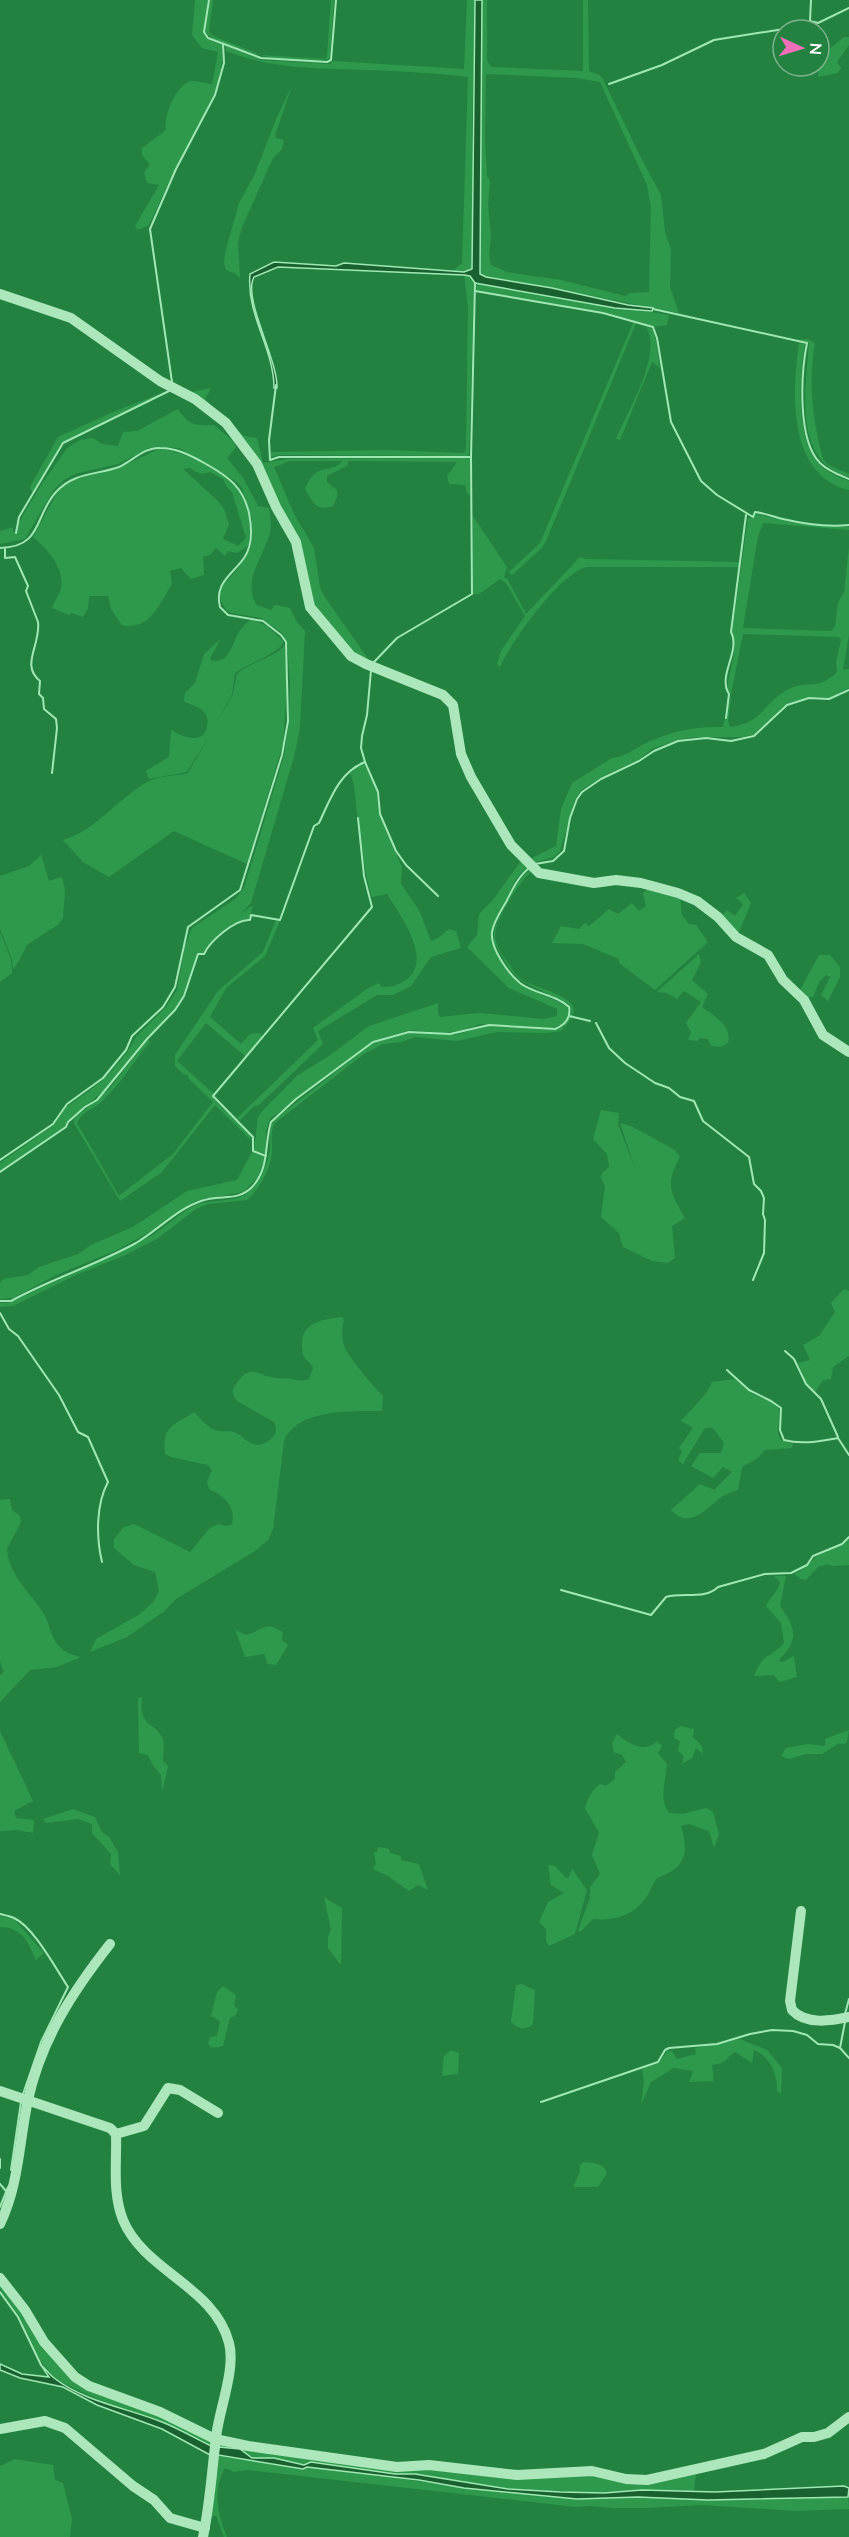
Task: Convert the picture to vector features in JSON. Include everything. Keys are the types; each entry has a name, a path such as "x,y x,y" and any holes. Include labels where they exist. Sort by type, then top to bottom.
{"street":[{"path":"0,294 70,318 160,381 195,399 226,423 257,464 276,507 296,542 310,607 351,656 443,695 453,705 461,754 471,777 511,845 540,873 594,883 616,880 641,883 678,893 697,902 718,917 736,937 768,955 783,981 804,1000 823,1035 849,1052"},
{"path":"801,1911 790,2001 792,2010 804,2018 825,2021 849,2017"},
{"path":"0,2224 17,2179 28,2100 36,2070 52,2031 80,1981 110,1944"},
{"path":"0,2091 104,2126 116,2134 144,2126 168,2088 180,2090 218,2113"},
{"path":"0,2429 45,2421 64,2428 133,2486 154,2500 170,2517 204,2532 215,2439 227,2376 230,2345 225,2331 210,2308 155,2259 130,2232 119,2206 116,2189 116,2134"},
{"path":"0,2278 25,2310 44,2342 75,2377 89,2386 160,2412 215,2439 397,2467 429,2465 517,2475 592,2471 626,2479 647,2480 764,2454 802,2437 828,2433 849,2417"}],"shaded area":[{"path":"195,0 208,0 204,33 208,39 222,45 219,77 215,93 201,123 173,173 149,225 138,230 135,226 159,185 147,183 144,172 150,165 142,155 142,148 166,130 166,118 171,104 183,85 193,81 212,84 218,52 202,48 192,35"},
{"path":"210,0 213,0 209,32 213,36 261,55 227,45 205,31"},
{"path":"331,0 334,0 330,58 319,61 285,60 261,55 325,59"},
{"path":"467,0 475,0 472,133 474,259 472,269 465,273 454,270 462,263 468,77 418,72 279,65 226,51 226,46 261,60 330,64 333,61 464,69"},
{"path":"475,0 482,0 480,274 628,305 653,308 652,311 615,308 475,283 470,276 464,275 278,267 254,277 252,287 256,314 276,376 277,388 274,388 270,359 252,303 250,274 274,262 336,266 344,263 464,272 472,269"},
{"path":"482,0 487,0 487,60 491,67 583,71 583,0 588,0 589,71 603,79 661,195 665,232 671,249 670,287 679,313 480,274","holes":["486,74 577,78 600,82 647,185 651,207 649,292 630,293 625,296 561,280 507,272 491,265 488,205 490,181 487,176 485,142"]},
{"path":"844,37 849,37 849,45 837,62 841,68 838,73 831,74 831,48"},
{"path":"292,86 275,135 276,138 284,140 282,149 273,158 242,227 238,242 240,278 235,273 226,270 225,253 239,203 254,176"},
{"path":"464,275 470,276 474,281 469,454 467,456 278,455 271,457 271,452 387,450 463,453 466,450 468,307"},
{"path":"477,283 669,315 667,325 654,327 603,312 476,291"},
{"path":"633,323 636,323 546,541 542,548 512,575 509,572 540,543"},
{"path":"646,326 654,330 660,368 652,362 620,440 616,439 647,367 650,338"},
{"path":"807,339 815,343 812,372 813,402 823,459 828,465 849,474 849,477 831,468 818,456 811,439 806,421 805,401 809,343 796,340"},
{"path":"799,343 805,344 801,372 801,405 805,437 820,466 849,481 849,490 829,481 814,467 804,450 795,407"},
{"path":"211,388 205,399 244,436 257,438 263,463 287,459 470,458 470,495 465,485 449,484 447,476 457,462 348,461 348,465 327,476 327,482 337,490 337,497 333,506 327,508 316,505 305,489 309,480 318,472 343,461 290,461 274,467 294,514 314,548 320,587 324,596 371,663 352,655 313,607 305,574 248,449 188,393"},
{"path":"167,391 62,443 33,493 30,488 32,483 58,437"},
{"path":"178,409 189,421 197,425 214,425 233,441 236,447 227,458 243,478 258,506 269,508 270,533 255,569 251,588 257,605 271,610 275,605 290,608 296,621 305,631 300,727 294,757 251,903 239,915 253,905 249,919 230,926 211,942 203,953 198,954 183,996 174,1010 147,1038 107,1088 67,1122 66,1127 0,1172 0,1163 54,1125 66,1107 108,1075 126,1054 136,1037 166,1007 177,990 185,946 192,928 234,900 244,888 284,756 289,722 290,682 287,643 281,632 261,618 231,613 226,610 219,593 251,547 252,519 242,488 237,482 179,448 152,447 118,464 78,473 65,479 53,491 25,539 0,544 0,531 13,527 13,531 17,534 17,526 41,485 67,448 80,440 93,438 102,444 118,446 123,432 137,431"},
{"path":"159,449 178,453 202,462 232,481 242,493 249,515 248,546 237,553 228,551 225,556 216,548 210,555 203,557 204,575 191,579 181,568 170,571 172,584 158,607 147,620 132,626 122,625 111,609 108,596 89,596 88,608 83,617 71,613 69,615 52,608 60,591 61,576 50,554 33,537 63,486 84,475 114,470","holes":["190,468 197,472 210,472 223,479 232,492 246,538 238,546 223,539 229,524 224,509 183,469"]},
{"path":"756,514 795,523 849,527 849,530 763,523 758,536 743,628 831,631 835,626 838,603 844,592 849,547 849,635 843,670 849,669 849,688 829,698 812,697 791,702 755,734 743,737 693,737 652,749 638,760 607,774 581,790 575,799 560,851 554,857 533,863 530,859 556,846 561,809 572,783 612,758 665,735 693,728 723,727 731,694 727,689 734,652 732,632 748,518 753,518","holes":["743,634 839,637 841,640 836,662 837,672 830,678 818,684 789,689 780,694 750,721 730,727 728,721 732,689"]},
{"path":"473,516 507,567 504,577 508,580 526,614 580,557 585,559 740,562 739,567 586,567 575,572 563,582 537,610 500,667 497,664 501,651 525,616 506,583 500,579 479,594 473,594"},
{"path":"251,619 267,626 284,642 275,651 235,673 232,694 187,772 149,779 146,771 169,757 171,730 191,738 204,733 208,723 206,715 201,709 184,701 185,693 195,683 204,654 221,639 210,658 212,661 223,659 230,651 240,630"},
{"path":"285,645 287,687 283,744 247,864 174,831 109,877 83,862 63,840 86,829 147,782 161,777 188,773 233,694 237,674 274,654"},
{"path":"364,763 377,792 379,814 402,867 401,884 419,910 431,941 449,929 456,931 461,948 431,957 411,986 393,995 377,995 318,1031 323,1044 240,1120 237,1118 318,1040 313,1028 378,983 382,987 388,987 404,981 413,973 417,962 412,938 387,894 372,897 350,773"},
{"path":"41,855 49,881 62,877 65,890 63,918 59,924 27,945 13,969 12,959 0,929 0,876 29,866"},
{"path":"520,862 527,862 530,866 518,877 511,888 495,921 492,942 499,958 516,981 567,1007 569,1014 563,1024 552,1028 480,1024 460,1031 442,1033 411,1030 375,1040 270,1119 266,1131 266,1154 254,1150 258,1117 264,1109 298,1075 329,1056 369,1026 438,1003 440,1017 479,1013 544,1019 557,1016 557,1009 509,988 467,947 477,935 479,914 493,900"},
{"path":"530,869 532,871 515,892 499,919 495,939 502,954 520,978 559,995 573,1007 574,1010 570,1020 561,1031 497,1032 457,1041 415,1037 401,1042 383,1044 364,1054 275,1123 267,1171 247,1200 208,1204 196,1209 157,1239 121,1257 78,1274 13,1306 0,1307 0,1303 9,1303 147,1238 196,1205 233,1199 247,1194 267,1164 270,1130 274,1120 378,1041 414,1032 455,1035 487,1026 553,1030 563,1027 572,1013 568,1004 520,980 509,968 494,943 494,931 499,918 515,886"},
{"path":"650,888 680,897 682,915 689,924 696,925 708,942 655,990 619,963 619,959 583,944 552,943 561,926 579,929 585,923 589,926 609,909 618,914 632,903 639,911 646,906 643,893"},
{"path":"744,893 751,903 737,937 720,918 727,910 735,916 743,904 736,898"},
{"path":"276,920 280,921 265,956 226,988 210,1017 241,1044 250,1034 260,1033 263,1038 246,1057 206,1023 177,1061 214,1094 212,1096 216,1102 245,1128 252,1141 215,1105 162,1172 120,1201 74,1123 74,1119 109,1089 148,1040 150,1042 115,1088 77,1123 119,1196 173,1154 213,1102 189,1079 188,1075 183,1074 175,1066 175,1055 218,991 263,952"},
{"path":"0,932 11,959 12,973 0,982"},
{"path":"699,954 701,962 692,980 708,994 702,1007 725,1026 729,1037 728,1043 720,1047 711,1046 708,1039 688,1040 691,1032 686,1023 701,1002 684,991 677,999 667,993 657,992"},
{"path":"819,955 830,955 840,967 840,977 828,1001 821,995 830,977 826,975 819,982 813,997 805,998 799,992"},
{"path":"601,1110 619,1113 618,1124 636,1171 620,1123 631,1126 675,1150 680,1157 672,1174 671,1188 685,1218 672,1226 675,1258 668,1263 652,1261 623,1247 619,1233 601,1217 605,1186 601,1178 602,1173 609,1167 607,1154 593,1139"},
{"path":"252,1152 265,1157 258,1177 243,1192 195,1201 153,1230 117,1250 56,1275 13,1298 0,1299 0,1283 3,1279 28,1275 39,1267 78,1254 91,1245 133,1227 187,1191 237,1180"},
{"path":"844,1289 849,1291 849,1356 833,1367 831,1379 823,1380 815,1392 807,1384 798,1363 810,1360 803,1345 820,1335 835,1312 831,1303"},
{"path":"342,1317 345,1348 383,1395 382,1411 327,1414 301,1422 291,1430 284,1441 273,1529 268,1540 255,1551 176,1599 163,1612 127,1637 90,1652 96,1639 140,1614 154,1601 159,1591 155,1572 134,1565 114,1548 114,1539 124,1527 134,1524 190,1552 209,1529 218,1524 227,1526 232,1524 232,1512 228,1502 209,1489 207,1482 212,1470 208,1465 165,1454 165,1438 170,1428 194,1412 214,1430 234,1432 254,1445 271,1439 276,1429 274,1422 237,1401 233,1392 234,1386 241,1377 250,1372 302,1381 309,1379 313,1368 304,1357 302,1348 306,1330 316,1323"},
{"path":"735,1379 752,1394 771,1401 779,1409 778,1434 781,1440 793,1444 792,1448 765,1450 758,1458 742,1467 738,1490 722,1497 697,1516 684,1518 678,1516 671,1510 700,1484 714,1490 732,1472 723,1467 713,1478 691,1466 700,1453 721,1453 724,1443 713,1428 705,1428 683,1464 678,1460 682,1451 679,1448 693,1428 681,1421 707,1392 712,1382"},
{"path":"10,1499 12,1510 20,1516 21,1522 7,1549 16,1576 44,1614 57,1643 72,1655 81,1657 57,1667 30,1670 0,1702 0,1675 4,1672 0,1662 0,1500"},
{"path":"849,1539 849,1565 832,1566 828,1564 818,1567 806,1580 794,1574 818,1556"},
{"path":"774,1576 786,1576 780,1606 790,1621 793,1634 790,1646 778,1661 783,1662 794,1656 797,1677 779,1682 774,1675 754,1676 764,1659 784,1643 781,1623 766,1606 780,1582"},
{"path":"270,1626 283,1632 282,1640 288,1645 276,1665 268,1664 264,1654 245,1657 235,1629 240,1633 249,1634"},
{"path":"142,1697 141,1708 145,1720 156,1729 164,1743 163,1761 168,1766 162,1792 161,1775 148,1755 139,1753 138,1698"},
{"path":"681,1726 694,1729 693,1737 702,1746 703,1754 696,1748 692,1758 682,1764 684,1756 678,1751 680,1741 674,1738 675,1730"},
{"path":"849,1730 847,1742 839,1743 822,1754 806,1754 789,1759 781,1756 786,1748 808,1744 825,1746 825,1739"},
{"path":"0,1731 33,1801 14,1811 16,1818 34,1820 33,1833 18,1830 0,1831"},
{"path":"617,1734 632,1744 642,1747 652,1745 657,1741 662,1746 658,1753 667,1764 664,1783 666,1808 670,1813 682,1814 706,1808 713,1812 719,1834 714,1848 709,1831 689,1824 681,1826 685,1844 683,1858 674,1869 657,1878 640,1905 622,1916 593,1919 580,1932 578,1930 590,1898 590,1887 600,1874 592,1855 599,1833 585,1808 594,1789 600,1784 606,1786 615,1779 615,1772 626,1762 622,1755 614,1752 612,1743"},
{"path":"73,1809 95,1817 102,1832 109,1837 118,1852 120,1875 110,1864 111,1854 92,1833 92,1824 78,1819 47,1823 43,1819"},
{"path":"378,1847 389,1849 390,1853 401,1856 401,1860 419,1864 428,1890 418,1885 409,1891 388,1876 373,1869 376,1864 374,1852 377,1852"},
{"path":"548,1865 555,1866 566,1878 569,1877 572,1869 587,1890 575,1934 549,1946 546,1941 546,1929 539,1922 548,1902 564,1893 551,1885"},
{"path":"324,1897 342,1908 341,1965 328,1948 328,1937 331,1930"},
{"path":"0,1916 14,1919 44,1953 36,1960 27,1942 19,1933 0,1927"},
{"path":"522,1984 535,1990 533,2024 519,2028 511,2022 516,1985"},
{"path":"223,1986 236,1995 234,2005 238,2010 235,2016 230,2018 223,2046 212,2048 208,2044 210,2037 217,2036 220,2021 211,2016 217,1992"},
{"path":"739,2039 767,2050 782,2068 781,2094 777,2091 776,2079 769,2062 754,2050 752,2063 735,2052 724,2062 712,2065 714,2081 689,2082 693,2071 674,2068 651,2082 641,2105 644,2082 642,2069 659,2063 667,2051 672,2051 677,2059 696,2054 695,2048"},
{"path":"451,2050 459,2053 458,2074 442,2076 444,2056"},
{"path":"584,2162 598,2164 606,2170 607,2173 598,2187 573,2187 580,2172 580,2165"},
{"path":"0,2284 61,2367 211,2442 213,2447 160,2421 120,2409 56,2380 40,2360 19,2316 0,2289"},
{"path":"0,2364 22,2374 49,2377 41,2365 54,2378 79,2393 162,2422 213,2447 212,2456 162,2429 97,2405 63,2387 20,2378 0,2370"},
{"path":"219,2442 322,2458 587,2474 626,2481 696,2473 694,2491 642,2490 587,2493 508,2489 415,2474 304,2465 274,2458 252,2458 240,2449 219,2447"},
{"path":"219,2447 240,2449 252,2458 274,2458 304,2465 311,2462 395,2474 415,2474 508,2489 604,2493 642,2490 715,2492 844,2486 849,2488 848,2497 708,2500 638,2497 577,2499 464,2488 419,2480 307,2467 303,2469 218,2455"},
{"path":"218,2455 303,2469 307,2467 332,2469 464,2488 577,2499 638,2497 708,2500 848,2497 848,2494 849,2509 798,2511 702,2505 647,2508 576,2507 248,2470 234,2472 225,2468 218,2494 219,2511 227,2537 224,2537 216,2516 208,2516"},
{"path":"15,2459 53,2465 55,2480 63,2483 72,2519 70,2537 0,2537 0,2466"}],"waterway":[{"path":"209,0 204,32 208,38 261,58 327,62 331,60 336,0"},
{"path":"810,18 811,0"},
{"path":"609,84 662,65 714,40 796,27 808,24 810,21 818,23 849,8"},
{"path":"172,382 150,229 176,169 215,95 224,63 223,44"},
{"path":"374,662 397,638 472,594 471,457 475,283"},
{"path":"475,291 603,313 653,327 657,338 671,422 701,481 717,495 753,517 755,512 808,524 849,525"},
{"path":"653,309 807,343 802,388 807,439 820,463 830,471 849,479"},
{"path":"276,385 269,440 270,460 279,457 471,457"},
{"path":"16,533 19,517 63,443 169,391"},
{"path":"0,548 14,546 31,536 49,501 70,481 119,467 154,448 178,451 214,469 239,489 249,513 251,530 247,553 222,585 220,607 228,615 263,621 286,642 288,721 282,755 240,890 188,927 175,987 163,1007 132,1036 126,1050 103,1078 67,1104 53,1124 0,1160"},
{"path":"726,718 729,694 726,679 733,647 731,632 746,515"},
{"path":"5,549 5,558 15,557 28,586 26,591 38,622 31,661 34,675 40,681 39,694 43,698 44,709 56,719 52,773"},
{"path":"371,670 361,748 378,792 380,814 396,851 406,865 438,896"},
{"path":"535,864 553,861 564,851 570,818 577,799 582,792 601,779 678,741 706,738 731,741 754,736 787,705 809,698 829,699 849,690"},
{"path":"0,1172 66,1127 68,1122 85,1107 97,1100 147,1039 175,1010 184,996 198,954 204,954 212,943 230,927 250,920 251,915 280,920 314,826 319,823 342,780 348,773 365,762"},
{"path":"266,1156 253,1151 253,1137 213,1096 372,907 364,876 358,818"},
{"path":"0,1301 11,1301 121,1251 192,1205 208,1199 241,1195 247,1192 262,1172 271,1122 296,1099 373,1042 409,1032 450,1034 489,1025 555,1029 562,1025 568,1018 569,1007 557,999 520,983 501,960 492,938 498,916 516,884 529,868"},
{"path":"569,1016 590,1021"},
{"path":"596,1023 609,1048 625,1063 655,1083 669,1088 680,1097 694,1101 703,1121 749,1157 754,1184 764,1198 765,1220 764,1253 753,1280"},
{"path":"0,1313 9,1329 18,1336 59,1395 78,1432 88,1437 108,1482 101,1500 98,1521 102,1562"},
{"path":"785,1351 794,1359 806,1384 821,1399 838,1437"},
{"path":"727,1370 749,1390 781,1408 780,1430 784,1440 804,1442 838,1438 849,1455"},
{"path":"561,1590 651,1615 666,1597 700,1595 718,1587 765,1574 791,1573 807,1565 813,1556 842,1544 849,1537"},
{"path":"0,1914 14,1918 29,1930 68,1987 41,2042 23,2094"},
{"path":"845,2014 849,1999"},
{"path":"840,2048 845,2022"},
{"path":"541,2102 658,2062 665,2050 669,2048 717,2044 772,2030 793,2031 807,2035 818,2044 840,2048 849,2058"},
{"path":"11,2170 21,2102"},
{"path":"0,2159 0,2168"},
{"path":"0,2184 6,2191"},
{"path":"0,2207 8,2187"},
{"path":"0,2292 18,2317 41,2365"}]}
